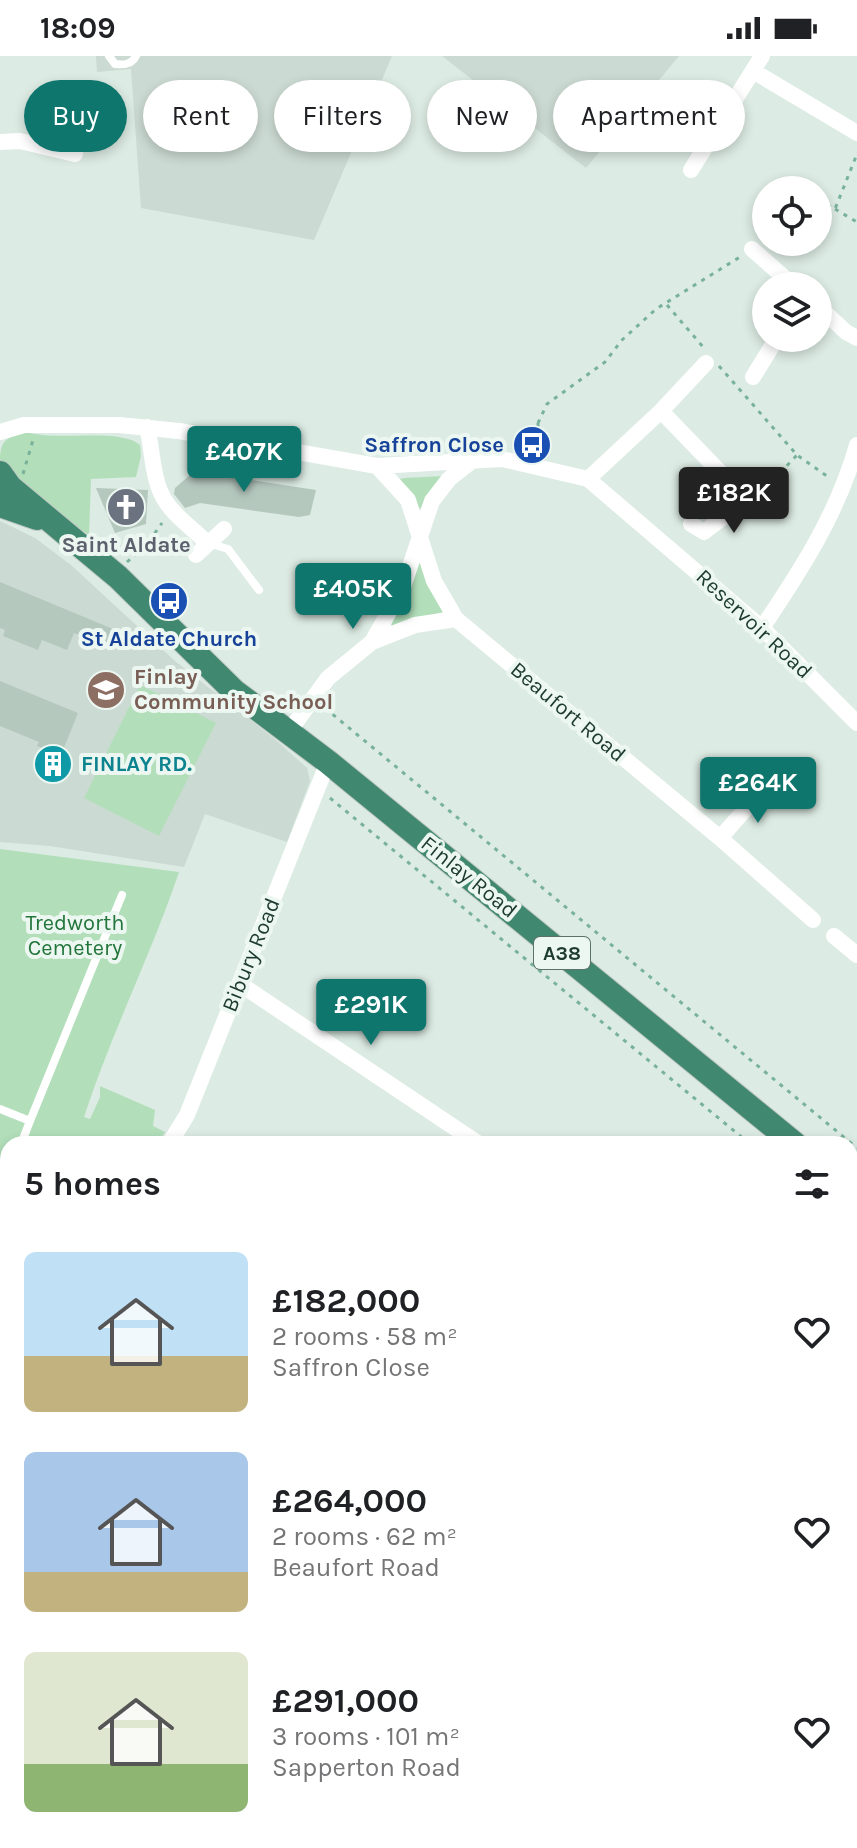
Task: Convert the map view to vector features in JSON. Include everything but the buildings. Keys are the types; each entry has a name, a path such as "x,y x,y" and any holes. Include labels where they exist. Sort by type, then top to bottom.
{"highway":[{"name":"A38","path":"0,473 10,487 118,577 234,691 328,762"},
{"name":"A38","path":"0,505 27,513 61,530"},
{"name":"A38","path":"222,678 238,684 293,726 328,762"},
{"name":"Finlay Road","path":"328,762 785,1136"}],"street":[{"path":"692,170 762,56"},
{"path":"753,71 857,133"},
{"path":"0,142 20,141 75,154"},
{"path":"760,256 778,272"},
{"path":"832,319 857,338"},
{"path":"753,377 768,352"},
{"path":"588,479 661,411 708,357"},
{"path":"661,411 748,501"},
{"name":"Reservoir Road","path":"0,432 24,425 147,427 377,466 512,460 588,479 762,628 857,723"},
{"path":"147,427 163,499 172,511 187,522 201,549 224,529"},
{"path":"762,628 807,559 844,488 856,455"},
{"path":"372,642 403,587 435,496 458,471 474,460"},
{"name":"Beaufort Road","path":"377,466 408,500 434,581 456,619 720,838 813,920"},
{"path":"691,524 704,532 768,483"},
{"path":"293,726 328,678 372,642 415,625 456,619"},
{"name":"Bibury Road","path":"174,1136 187,1115 328,762"},
{"path":"720,838 766,786"},
{"path":"834,936 857,955"},
{"path":"240,984 467,1136"}],"lane":[{"path":"109,56 115,64 122,65 131,63 136,56"},
{"path":"201,549 228,549 259,590"},
{"path":"24,1136 122,895"},
{"path":"0,1109 30,1121"}],"path":[{"path":"835,209 857,154"},
{"path":"832,208 857,222"},
{"path":"512,460 538,423 547,404 605,362 622,340 665,304 752,249"},
{"path":"665,304 708,357 797,455 844,488"},
{"path":"538,423 538,466"},
{"path":"768,483 797,455"},
{"path":"118,577 125,564 148,543 162,523 163,499"},
{"path":"313,698 842,1136"},
{"path":"316,789 407,860 740,1136"}],"shaded area":[{"path":"96,56 392,56 382,80 274,80 274,152 351,152 314,240 141,208 131,69 97,72"},
{"path":"442,56 679,56 659,80 553,80 553,142 537,130 537,80 473,80"},
{"path":"565,152 599,152 586,168"},
{"name":"Finlay Community School","path":"0,521 35,538 71,565 175,661 307,768 310,781 287,842 205,814 184,867 50,846 0,842"}],"green space":[{"path":"27,432 54,436 118,437 140,445 136,477 91,479 89,535 33,500 0,462 3,444"},
{"path":"444,476 420,509 400,479 405,478"},
{"path":"421,562 443,612 392,626 417,563"},
{"path":"140,685 216,723 159,836 84,798"},
{"name":"Tredworth Cemetery","path":"0,849 179,872 84,1117 90,1119 100,1097 100,1086 155,1110 153,1126 165,1132 162,1136 0,1136"}],"place":[{"name":"Saffron Close","path":"532,445"},
{"name":"Saint Aldate","path":"126,507"},
{"name":"St Aldate Church","path":"169,601"},
{"name":"Finlay Community School","path":"106,690"},
{"name":"FINLAY RD.","path":"53,764"}]}
